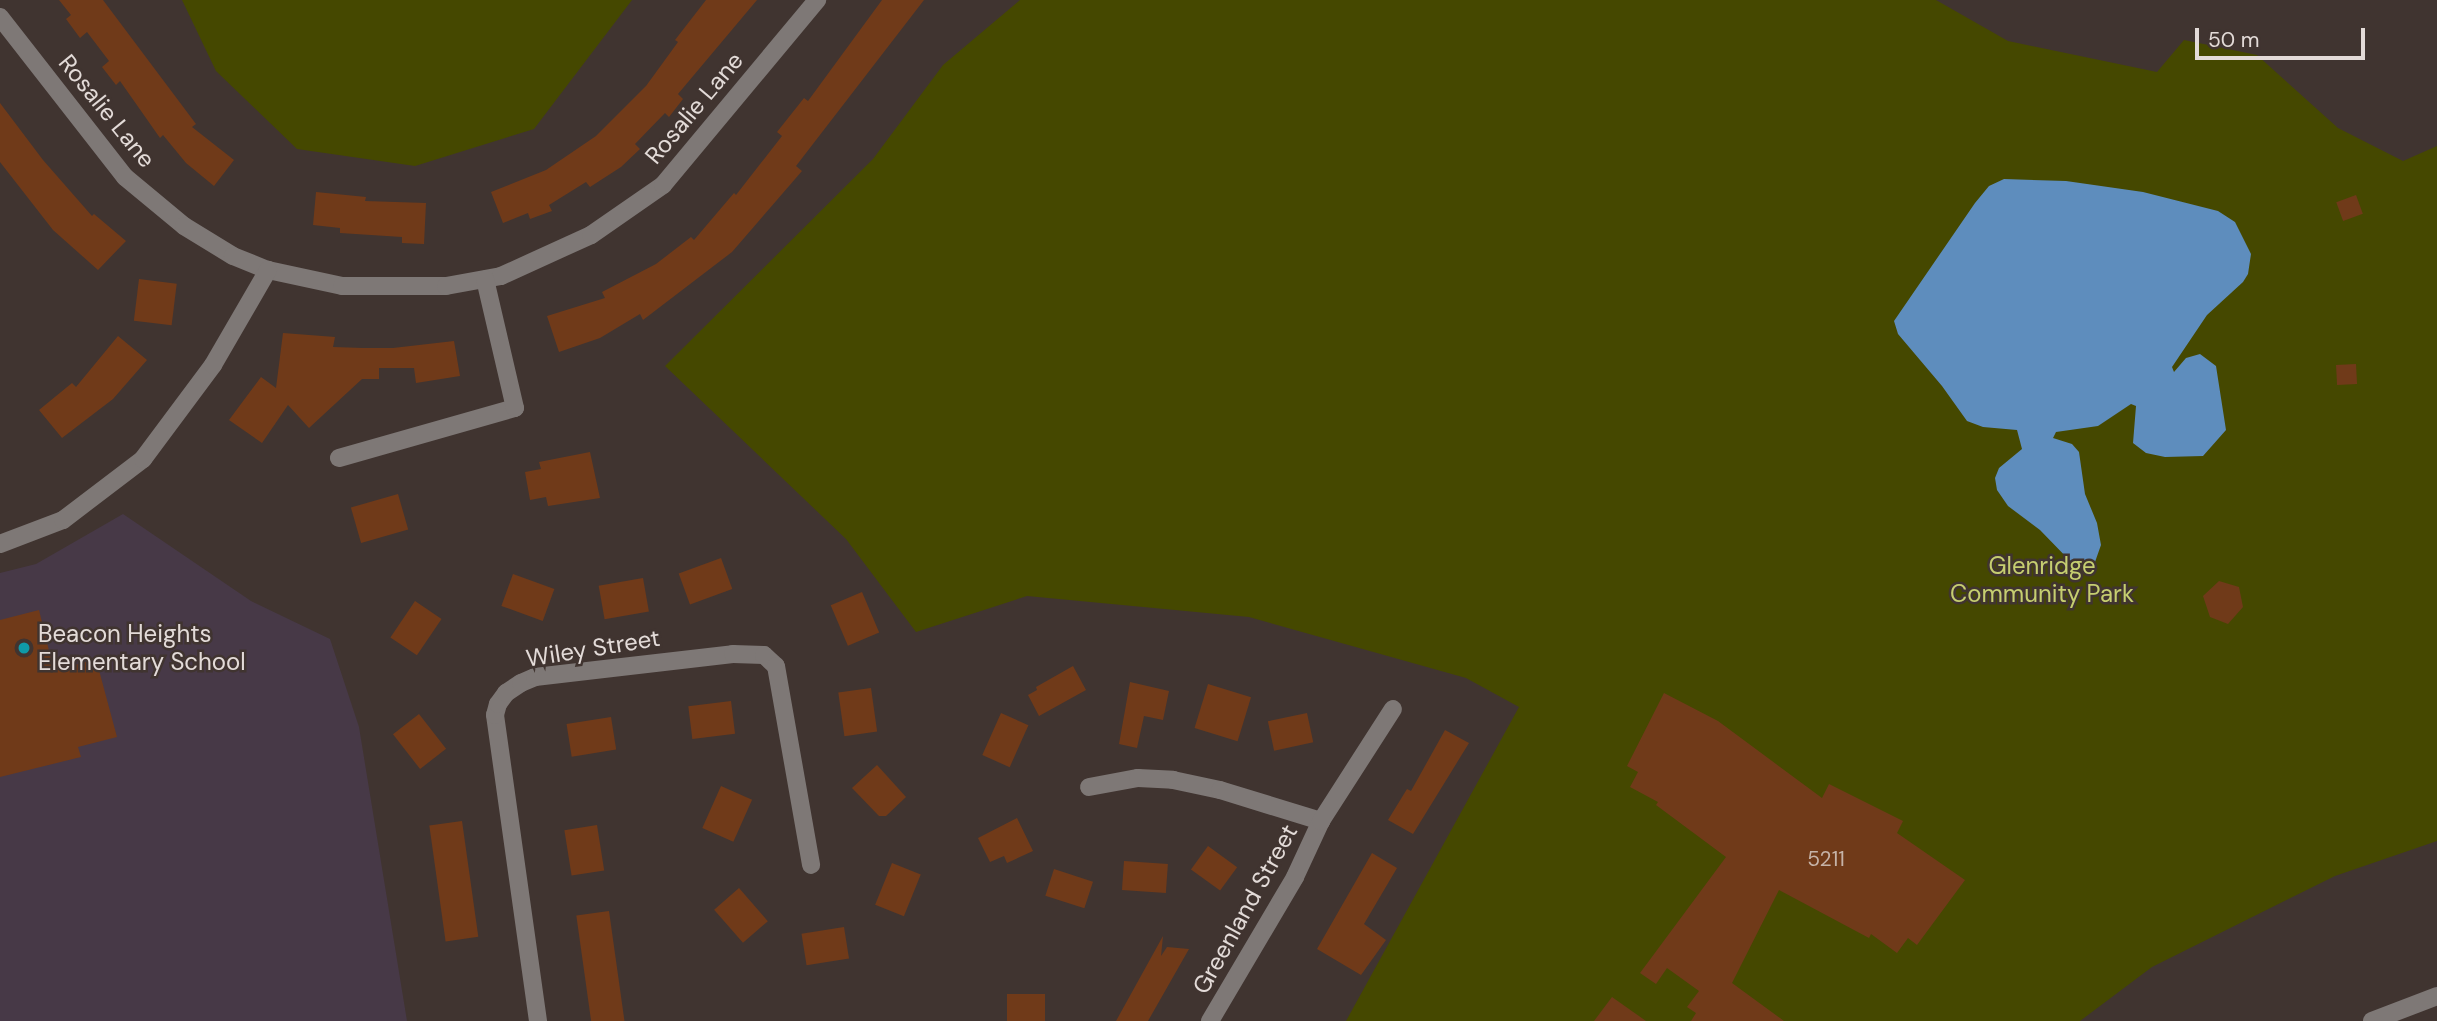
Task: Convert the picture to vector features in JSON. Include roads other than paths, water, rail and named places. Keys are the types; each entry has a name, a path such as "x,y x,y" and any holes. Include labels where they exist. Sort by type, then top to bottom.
{"street":[{"name":"Rosalie Lane","path":"0,18 125,177 184,226 233,256 268,270 342,286 446,286 501,276 591,234 663,185 817,0"},
{"path":"0,544 63,520 143,459 214,365 268,270"},
{"path":"339,458 515,408 485,279"},
{"name":"Wiley Street","path":"538,1021 495,715 498,704 506,693 521,683 535,677 720,655 764,655 776,666 811,865"},
{"name":"Greenland Street","path":"1210,1021 1295,877 1321,821 1393,709"},
{"path":"1089,788 1138,778 1173,780 1220,790 1321,821"},
{"path":"2372,1021 2437,996"}],"water":[{"path":"2004,179 2066,181 2143,192 2218,211 2235,222 2251,254 2248,274 2243,282 2207,315 2172,367 2174,372 2186,358 2200,354 2216,366 2226,430 2203,456 2165,457 2146,453 2133,443 2136,406 2131,404 2098,426 2056,432 2053,438 2072,444 2079,452 2085,494 2097,523 2101,545 2095,562 2083,568 2074,565 2040,530 2008,506 1997,490 1995,478 1999,468 2022,449 2017,430 1983,427 1967,421 1942,386 1898,334 1894,321 1975,203 1989,186"}],"place":[{"name":"Beacon Heights Elementary School","path":"24,648"}],"park label":[{"name":"Glenridge Community Park","path":"2042,580"}]}
